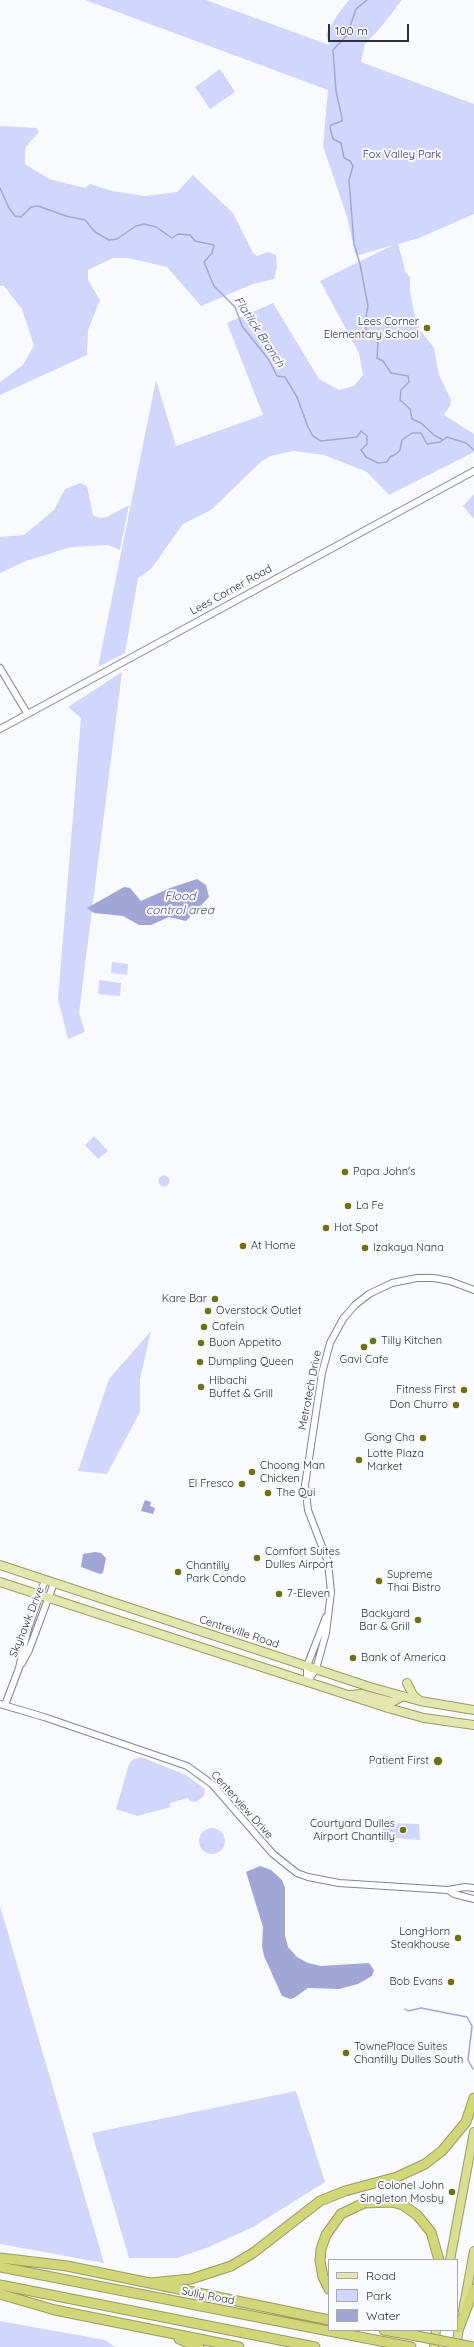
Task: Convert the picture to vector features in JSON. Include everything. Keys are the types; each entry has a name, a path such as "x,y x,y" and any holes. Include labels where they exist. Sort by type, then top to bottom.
{"highway":[{"path":"150,2283 197,2278 231,2266 253,2253 320,2201 345,2191 396,2177 425,2164 442,2151 466,2122 474,2098"},
{"path":"450,2259 474,2132"},
{"path":"328,2287 323,2277 320,2261 326,2235 341,2214 364,2203 381,2200 392,2202 408,2208 417,2215 431,2232 439,2259"},
{"path":"456,2347 474,2251"},
{"path":"0,2258 64,2265 328,2320"},
{"name":"Sully Road","path":"0,2267 328,2331"},
{"path":"0,2285 315,2347"},
{"path":"459,2328 474,2289"},
{"path":"0,2294 55,2310 239,2347"},
{"path":"156,2330 199,2347"},
{"name":"Sully Road","path":"329,2331 411,2347"},
{"path":"390,2331 473,2347"},
{"path":"394,2331 402,2333"},
{"path":"434,2347 436,2331"}],"main road":[{"name":"Centreville Road","path":"0,1565 316,1669 403,1696 420,1701 474,1710"},
{"path":"0,1582 39,1596 348,1695 424,1718 474,1726"},
{"path":"407,1683 413,1695 420,1701"},
{"path":"348,1695 362,1694 392,1702 403,1696"}],"street":[{"name":"Lees Corner Road","path":"0,730 27,713 140,655 187,626 474,471"},
{"path":"0,668 27,713"},
{"name":"Metrotech Drive","path":"306,1682 316,1669 326,1633 329,1610 331,1580 328,1562 308,1510 305,1485 324,1361 333,1334 346,1315 362,1300 392,1283 417,1278 434,1278 450,1281 474,1290"},
{"name":"Skyhawk Drive","path":"19,1668 39,1596 45,1580"},
{"name":"Skyhawk Drive","path":"3,1704 19,1668 29,1650 54,1583"},
{"name":"Metrotech Drive","path":"306,1682 307,1666 329,1610"},
{"name":"Centerview Drive","path":"3,1704 166,1757 194,1770 222,1795 273,1854 297,1873 319,1880 334,1882 448,1890 460,1887 474,1888"},
{"name":"Centerview Drive","path":"448,1890 454,1894 474,1899"}],"green space":[{"name":"Fox Valley Park","path":"85,0 206,0 329,45 326,34 338,14 349,0 402,0 381,27 365,44 361,62 474,104 474,214 419,238 398,244 406,273 410,277 410,291 415,317 420,330 434,348 439,375 451,400 450,406 444,415 474,434 474,452 389,495 367,472 324,455 294,451 270,456 262,461 211,510 183,524 151,569 138,578 125,653 98,667 156,380 176,446 263,415 227,323 273,303 319,379 339,390 354,386 363,375 359,353 320,281 393,245 356,256 347,217 323,146 328,90"},
{"path":"220,69 235,92 210,109 195,87"},
{"path":"0,126 37,128 39,132 25,148 25,164 49,179 85,188 90,184 112,191 145,196 177,192 193,175 233,213 253,253 257,256 268,252 276,255 277,267 274,279 253,284 201,306 167,267 128,258 113,258 88,270 88,280 100,300 88,330 87,355 0,395 0,382 23,365 34,345 22,309 4,286 0,286"},
{"path":"80,483 87,486 93,515 100,518 107,517 129,505 120,550 108,545 71,547 26,561 0,573 0,537 24,535 54,510 65,489"},
{"path":"474,494 474,519 463,506"},
{"path":"122,672 79,1013 85,1032 68,1039 58,999 81,718 68,707"},
{"path":"112,962 128,964 127,975 111,973"},
{"path":"99,980 121,983 120,996 98,994"},
{"path":"94,1136 108,1151 98,1159 85,1145"},
{"path":"162,1176 166,1176 168,1177 168,1185 162,1186 159,1183 159,1179"},
{"path":"151,1331 140,1379 140,1412 107,1474 78,1471 109,1379"},
{"path":"141,1757 186,1775 205,1789 204,1796 196,1802 190,1801 188,1798 170,1803 171,1807 137,1816 116,1809 129,1764 132,1760"},
{"path":"383,1823 419,1824 420,1840 382,1837"},
{"path":"212,1828 221,1832 225,1841 221,1850 212,1854 203,1850 199,1841 203,1832"},
{"path":"0,1906 104,2263 0,2244"},
{"path":"296,2091 325,2182 253,2227 209,2247 177,2258 129,2258 92,2133"},
{"path":"0,2321 105,2340 115,2347 0,2347"}],"water":[{"name":"Flood control area","path":"197,879 206,885 209,897 186,921 169,917 151,925 139,925 123,916 94,913 87,908 124,887 130,888 141,901 170,888"},
{"path":"145,1500 151,1502 150,1506 155,1508 153,1514 141,1511"},
{"path":"95,1552 101,1553 106,1558 103,1573 100,1574 81,1567 83,1554"},
{"path":"260,1866 271,1870 282,1880 285,1888 285,1935 288,1947 297,1957 308,1963 321,1966 369,1963 374,1970 372,1976 358,1984 339,1989 308,1988 294,1998 290,1999 282,1996 264,1956 262,1946 263,1927 246,1872"}],"waterway":[{"path":"367,0 356,9 347,35 333,50 336,91 342,121 331,125 330,128 333,139 341,143 344,158 350,161 353,166 349,180 354,244 360,264 368,306 365,322 366,329 378,343 377,358 383,361 391,373 408,376 409,382 401,390 400,400 410,409 412,419 421,423 434,435 443,440"},
{"name":"Flatlick Branch","path":"0,188 9,208 15,216 21,217 31,207 38,206 66,216 85,220 95,232 109,240 117,239 136,226 144,224 156,227 172,238 178,234 190,235 195,241 214,245 212,253 204,262 214,286 235,307 242,326 269,360 277,376 285,377 297,397 308,427 313,436 321,441 357,437 361,431 367,436 367,444 361,450 366,457 378,463 387,462 390,457 400,450 402,440 412,433 421,433 427,444 440,442 447,437 466,443 474,450"},
{"path":"405,2009 408,2011 421,2008 467,2017 472,2026 468,2060 473,2069"}],"place":[{"name":"Lees Corner Elementary School","path":"427,328"},
{"name":"Papa John's","path":"345,1172"},
{"name":"La Fe","path":"348,1206"},
{"name":"Hot Spot","path":"326,1228"},
{"name":"At Home","path":"243,1246"},
{"name":"Izakaya Nana","path":"365,1248"},
{"name":"Kare Bar","path":"215,1299"},
{"name":"Overstock Outlet","path":"208,1311"},
{"name":"Cafein","path":"204,1327"},
{"name":"Tilly Kitchen","path":"373,1341"},
{"name":"Buon Appetito","path":"201,1343"},
{"name":"Gavi Cafe","path":"364,1347"},
{"name":"Dumpling Queen","path":"200,1362"},
{"name":"Hibachi Buffet & Grill","path":"201,1387"},
{"name":"Fitness First","path":"464,1390"},
{"name":"Don Churro","path":"456,1405"},
{"name":"Gong Cha","path":"423,1438"},
{"name":"Lotte Plaza Market","path":"359,1460"},
{"name":"Choong Man Chicken","path":"252,1472"},
{"name":"El Fresco","path":"242,1484"},
{"name":"The Qui","path":"268,1493"},
{"name":"Comfort Suites Dulles Airport","path":"257,1558"},
{"name":"Chantilly Park Condo","path":"178,1572"},
{"name":"Supreme Thai Bistro","path":"379,1581"},
{"name":"7-Eleven","path":"279,1594"},
{"name":"Backyard Bar & Grill","path":"418,1620"},
{"name":"Bank of America","path":"353,1658"},
{"name":"Patient First","path":"438,1761"},
{"name":"Courtyard Dulles Airport Chantilly","path":"403,1830"},
{"name":"LongHorn Steakhouse","path":"458,1938"},
{"name":"Bob Evans","path":"451,1982"},
{"name":"TownePlace Suites Chantilly Dulles South","path":"346,2053"},
{"name":"Colonel John Singleton Mosby","path":"452,2192"}]}
